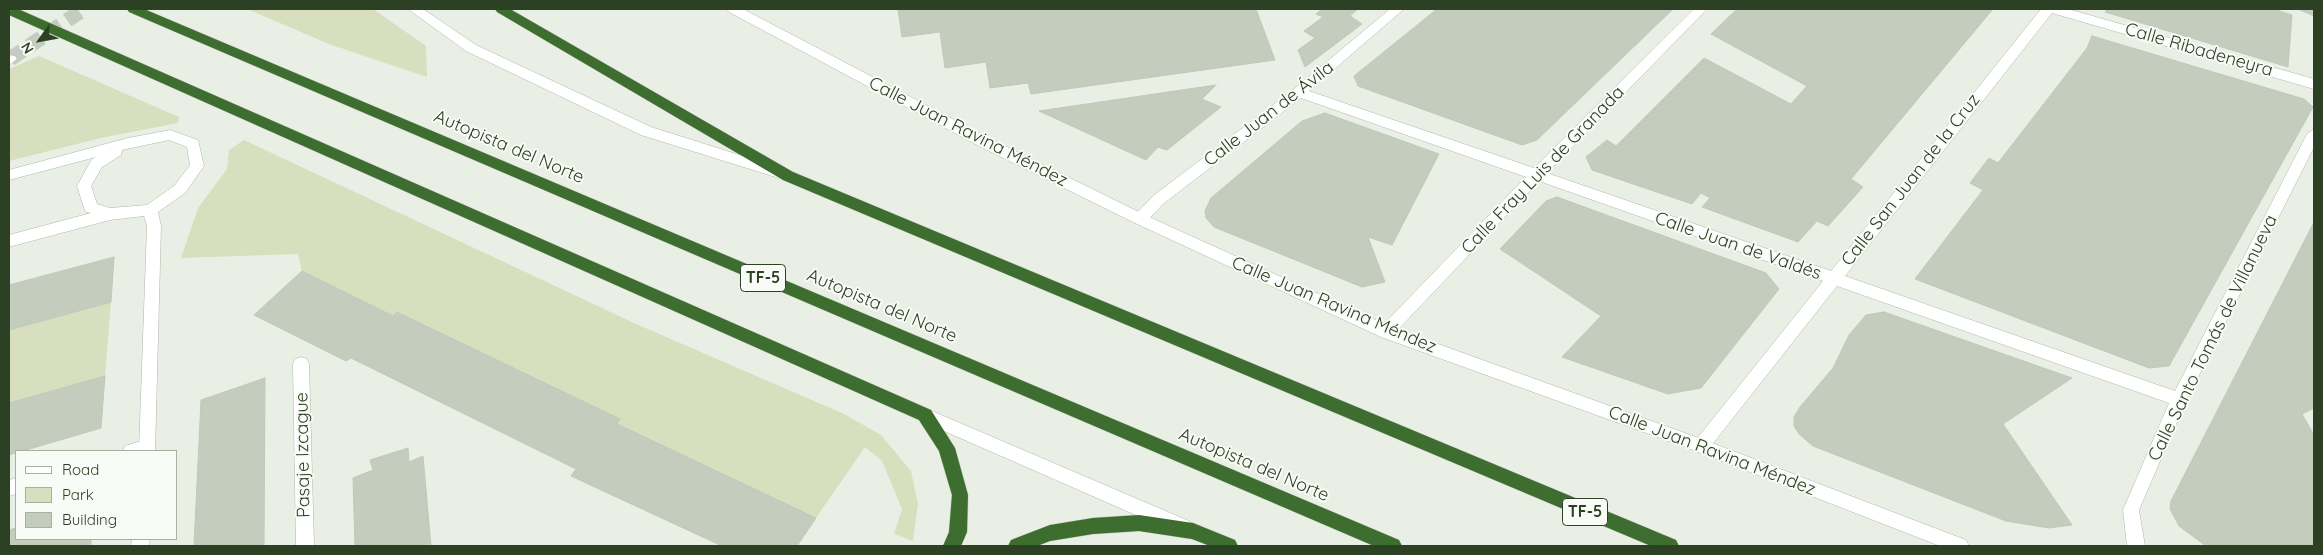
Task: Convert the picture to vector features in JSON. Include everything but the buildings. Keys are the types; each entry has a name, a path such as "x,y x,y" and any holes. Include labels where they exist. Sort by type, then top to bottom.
{"highway":[{"name":"Autopista del Norte","path":"133,9 1393,546"},
{"name":"TF-5","path":"500,9 788,176 1670,546"},
{"path":"9,10 925,415 947,448 960,495 958,532 952,546"},
{"path":"1017,546 1050,533 1093,526 1139,523 1193,531 1229,546"}],"street":[{"path":"414,9 471,48 646,131 788,176"},
{"name":"Calle Juan Ravina Méndez","path":"733,9 982,141 1140,219 1386,332 1701,446 1960,546"},
{"name":"Calle Juan de Ávila","path":"1140,219 1158,200 1299,92 1398,9"},
{"name":"Calle Fray Luis de Granada","path":"1386,332 1536,174 1701,9"},
{"name":"Calle San Juan de la Cruz","path":"1701,446 2048,9"},
{"name":"Calle Ribadeneyra","path":"2054,9 2314,84"},
{"name":"Calle Juan de Valdés","path":"1299,92 2178,399"},
{"name":"Calle Santo Tomás de Villanueva","path":"2136,546 2131,510 2178,399 2314,134"},
{"path":"9,175 128,143 170,135 193,144 197,166 180,189 150,210 110,214 9,241"},
{"path":"110,214 91,208 84,186 98,163 128,143"},
{"path":"142,450 154,226 150,210"},
{"name":"Pasaje Izcague","path":"301,364 305,546"},
{"path":"925,415 1193,531"}],"green space":[{"path":"247,9 373,9 426,46 427,77 329,44"},
{"path":"39,56 179,117 178,123 101,138 9,161 9,69"},
{"path":"244,140 634,323 844,414 881,435 911,471 918,504 913,541 894,534 902,509 882,461 865,447 816,518 617,424 620,419 398,312 393,316 302,271 298,254 181,258 198,208 227,169 229,150"},
{"path":"111,302 105,376 9,403 9,330"}],"tunnel":[{"path":"10,59 84,9"}]}
